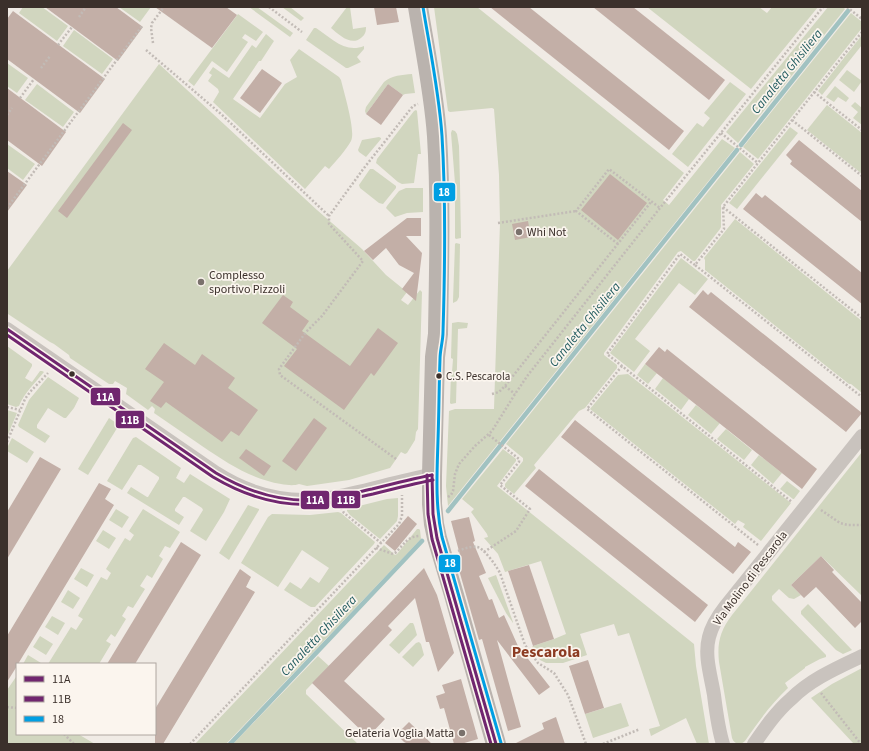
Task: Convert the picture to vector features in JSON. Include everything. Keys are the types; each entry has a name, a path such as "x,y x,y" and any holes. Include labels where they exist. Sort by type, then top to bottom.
{"main road":[{"path":"418,7 434,109 440,189 438,334 432,475 434,524 496,744"}],"street":[{"path":"7,329 231,483 253,492 272,497 300,500 314,499 342,495 432,475"},
{"name":"Via Molino di Pescarola","path":"723,744 707,657 709,636 713,624 862,436"},
{"path":"754,744 775,715 796,694 825,674 862,656"}],"path":[{"path":"79,16 86,7"},
{"path":"153,43 151,28 152,23 164,7"},
{"path":"269,7 302,32"},
{"path":"444,499 450,496 453,491 455,474 459,464 475,446 489,435 528,375 720,133 823,7"},
{"path":"847,7 862,19"},
{"path":"7,208 142,26"},
{"path":"58,45 72,27"},
{"path":"695,265 724,229 723,207 862,32"},
{"path":"146,50 221,114 329,216"},
{"path":"41,68 50,56"},
{"path":"20,98 34,79"},
{"path":"814,92 862,130"},
{"path":"396,459 280,374 279,369 306,332 322,316 363,261 328,224 329,216 364,168 413,106 419,104"},
{"path":"7,115 12,108"},
{"path":"792,120 862,176"},
{"path":"720,133 758,163"},
{"path":"498,223 576,211 609,169 660,208"},
{"path":"492,394 499,392 505,386 652,202"},
{"path":"723,207 862,318"},
{"path":"576,211 618,244"},
{"path":"794,503 607,354 680,254 862,397"},
{"path":"622,366 587,409 760,547"},
{"path":"7,442 11,436 20,410 28,396 48,372"},
{"path":"505,386 515,394"},
{"path":"7,407 20,410"},
{"path":"484,552 516,531 530,509 500,486 519,462 519,459 489,435"},
{"path":"190,744 399,524 401,520 402,495"},
{"path":"341,508 344,513 381,543"},
{"path":"824,512 840,523 848,525 862,525"},
{"path":"376,548 393,554 410,538 418,536 424,537"},
{"path":"453,552 476,546 481,548 497,566 525,645 538,663 554,673 568,695 586,744"},
{"path":"818,689 860,744"},
{"path":"603,744 640,729"},
{"path":"65,735 74,744"}],"green space":[{"path":"23,7 42,7 68,26 57,41 19,13"},
{"path":"119,7 151,7 140,22"},
{"path":"249,7 257,7 293,33 290,37"},
{"path":"282,7 290,7 304,18 301,21"},
{"path":"347,7 350,7 353,29 366,27 364,35 353,41 345,39 331,28"},
{"path":"434,7 477,7 684,173 663,200 669,205 722,139 735,148 448,506 446,486 449,411 455,409 494,409 500,223 499,175 494,109 448,111"},
{"path":"647,7 759,7 767,13 772,7 818,7 751,89"},
{"path":"828,7 843,7 845,9 738,143 726,132"},
{"path":"851,13 862,22 862,28 758,159 743,147"},
{"path":"238,14 263,32 256,41 245,34 242,38 248,42 227,72 212,61 194,86 188,81"},
{"path":"314,28 344,46 357,48 364,46 364,49 357,57 361,62 346,68 306,40"},
{"path":"74,30 113,59 102,74 63,46"},
{"path":"266,34 274,41 233,99 260,118 285,84 297,77 290,60 299,49 339,77 347,102 352,129 351,141 344,152 329,169 325,166 305,189 213,102 219,92 218,89 208,81 212,75 209,73 213,67 229,78 252,45 256,48"},
{"path":"862,35 862,45 822,95 818,91"},
{"path":"7,63 28,78 17,93 7,86"},
{"name":"Complesso sportivo Pizzoli","path":"159,64 317,210 362,249 386,275 407,292 401,300 408,305 420,290 422,292 418,429 415,440 407,453 405,454 401,452 390,468 349,480 307,486 270,482 249,474 221,458 154,413 155,409 152,406 148,410 126,394 127,388 115,381 113,384 109,384 70,358 69,355 54,344 8,314 7,271"},
{"path":"847,70 862,81 854,92 839,80"},
{"path":"412,74 415,93 403,95 388,84 366,114 366,107 384,82 401,75"},
{"path":"730,82 746,94 688,167 672,154 697,123 703,127 710,118 704,113"},
{"path":"37,84 74,112 63,127 25,100"},
{"path":"835,86 849,98 846,102 838,97 834,102 826,97"},
{"path":"855,102 862,108 862,125 853,118 858,112 851,106"},
{"path":"827,105 862,133 862,174 807,130"},
{"path":"416,110 421,154 418,154 414,183 402,184 376,163 377,159"},
{"path":"790,127 798,133 737,209 729,203"},
{"path":"452,130 457,134 459,146 461,238 456,239 455,183 451,133"},
{"path":"379,137 381,139 366,157 359,152 358,150 362,140"},
{"path":"7,144 35,164 23,180 7,168"},
{"path":"740,152 754,164 721,205 720,229 695,261 681,251 678,252 604,353 604,355 617,365 617,368 585,408 579,411 534,465 536,468 514,494 505,487 505,484 523,461 523,458 506,444"},
{"path":"370,169 373,169 396,186 383,204 379,203 360,188 359,185"},
{"path":"406,188 423,188 423,212 407,213 395,217 386,208 399,191"},
{"path":"735,219 862,321 862,393 705,270 704,258"},
{"path":"455,244 460,244 459,297 457,301 453,303"},
{"path":"681,258 708,279 695,295 679,283 635,339 650,351 634,372 610,353"},
{"path":"452,323 468,323 467,328 458,329 456,403 451,404 451,373 453,359 451,358"},
{"path":"7,346 32,364 25,378 32,382 40,371 44,372 27,392 19,406 16,407 7,404"},
{"path":"645,364 657,373 648,384 637,375"},
{"path":"628,374 791,503 761,541 743,527 745,524 738,520 735,524 590,409 618,375"},
{"path":"48,377 79,398 74,408 66,418 48,408 37,425 37,428 50,436 45,443 18,425 29,400"},
{"path":"663,378 689,399 681,410 655,389"},
{"path":"696,405 720,423 711,434 688,415"},
{"path":"7,410 17,413 7,437"},
{"path":"109,418 119,425 88,475 78,469"},
{"path":"726,429 752,450 744,460 717,439"},
{"path":"136,437 181,468 176,478 184,483 190,474 230,499 224,512 206,541 190,531 203,510 185,497 183,497 175,509 175,511 184,517 179,525 127,493 131,487 148,497 159,479 159,477 141,465 138,465 122,490 107,481 133,438"},
{"path":"12,438 34,452 27,463 7,451"},
{"path":"503,449 516,459 516,461 497,486 694,644 696,666 709,744 697,744 686,718 651,736 649,729 660,726 629,633 618,636 614,624 580,634 587,655 563,663 546,663 540,660 532,647 533,646 566,634 541,561 505,572 498,554 484,538 488,537 487,534 471,512 474,509 462,499"},
{"path":"862,452 862,596 821,556 791,585 801,595 794,599 789,598 779,589 772,596 772,600 826,655 826,657 805,667 785,683 788,688 765,713 745,741 739,744 736,743 732,738 719,662 718,649 722,632 732,615"},
{"path":"759,455 782,473 773,484 751,465"},
{"path":"787,481 800,491 794,499 780,489"},
{"path":"398,498 397,521 380,539 347,511 347,509 387,499"},
{"path":"248,505 259,510 229,560 219,553"},
{"path":"116,509 129,517 122,528 109,520"},
{"path":"143,509 180,532 170,548 165,546 159,556 163,559 152,578 147,575 140,586 145,589 133,608 128,606 122,616 126,619 115,637 111,634 106,641 111,644 100,663 49,663 71,627 76,630 83,619 78,616 101,577 107,580 111,573 106,569 125,538 130,541 134,535 129,531"},
{"path":"338,512 375,542 315,607 309,606 284,590 290,582 301,589 310,577 319,583 329,568 302,550 278,587 241,563 268,517 272,514 310,515"},
{"path":"417,529 420,530 421,539 226,744 195,744 384,545 395,555"},
{"path":"103,530 116,538 109,549 96,541"},
{"path":"81,568 94,575 87,587 74,579"},
{"path":"496,575 513,623 506,613 488,578"},
{"path":"68,590 80,598 73,609 61,602"},
{"path":"808,604 852,650 843,654 836,650 801,614 801,611"},
{"path":"52,616 65,623 58,635 45,627"},
{"path":"410,623 413,623 417,635 399,654 389,645"},
{"path":"40,636 53,644 46,655 33,647"},
{"path":"419,642 424,655 413,667 402,657 416,643"},
{"path":"28,655 41,663 24,663"},
{"path":"318,656 329,666 306,690 306,694 358,744 233,744"},
{"path":"862,668 862,744 854,744 811,698 832,684"},
{"path":"16,677 16,735 80,735 95,744 7,744 7,690"},
{"path":"621,703 629,726 593,738 585,714"}],"building":[{"path":"45,7 116,7 143,27 118,61"},
{"path":"155,7 226,7 237,15 212,48"},
{"path":"374,7 396,7 399,22 377,25"},
{"path":"490,7 529,7 684,131 669,150"},
{"path":"593,7 633,7 725,80 709,100"},
{"path":"13,11 105,79 80,113 7,59 7,19"},
{"path":"262,69 282,83 260,113 240,98"},
{"path":"388,84 403,95 381,125 366,114"},
{"path":"7,88 66,132 42,166 7,140"},
{"path":"123,123 132,130 67,218 58,211"},
{"path":"799,140 862,191 862,222 790,164 792,161 786,155"},
{"path":"7,171 27,185 7,212"},
{"path":"610,174 647,203 618,240 581,210"},
{"path":"756,193 762,198 765,195 862,273 862,304 743,209"},
{"path":"407,218 421,218 421,236 406,236 422,253 416,301 402,289 414,273 399,265 386,248 373,260 364,251"},
{"path":"528,221 531,237 515,240 512,224"},
{"path":"703,290 708,295 711,292 862,413 846,432 689,307"},
{"path":"283,295 293,302 290,307 309,321 302,331 350,366 378,328 398,343 374,376 371,373 344,410 284,366 297,349 262,323"},
{"path":"164,343 195,365 202,354 235,378 228,388 258,410 239,436 231,431 222,442 166,402 161,408 150,401 164,382 145,369"},
{"path":"659,347 665,352 667,349 817,469 802,489 645,364"},
{"path":"314,418 327,428 296,471 282,461"},
{"path":"575,420 735,547 738,542 751,552 733,574 561,437"},
{"path":"246,449 271,466 264,476 239,458"},
{"path":"40,457 61,469 7,559 7,512"},
{"path":"539,469 708,605 695,622 525,486"},
{"path":"99,483 111,489 105,499 114,505 19,663 16,663 16,668 7,682 7,636"},
{"path":"408,516 417,524 395,551 385,543"},
{"path":"469,517 475,541 473,542 486,573 479,576 489,600 492,599 499,618 504,615 518,646 550,687 539,695 497,640 521,727 508,731 482,639 479,640 455,556 460,555 451,521"},
{"path":"181,542 201,555 136,663 108,663"},
{"path":"821,556 834,570 832,572 862,603 862,621 855,628 816,587 804,598 791,585"},
{"path":"529,565 554,639 533,646 508,571"},
{"path":"424,568 437,595 454,653 438,672 429,642 426,642 415,598 388,626 392,630 344,681 385,719 368,737 312,683"},
{"path":"240,569 251,577 246,587 255,592 163,744 155,744 156,707"},
{"path":"588,660 604,708 585,714 569,666"},
{"path":"461,679 478,739 461,744 454,744 444,708 440,709 436,696 445,693 442,685"},
{"path":"556,717 565,744 514,744 544,729 542,723"},
{"path":"409,722 432,744 408,744 404,742 401,739 399,732"}],"waterway":[{"name":"Canaletta Ghisiliera","path":"741,145 848,11"},
{"name":"Canaletta Ghisiliera","path":"448,511 737,150"},
{"name":"Canaletta Ghisiliera","path":"230,744 422,541"}],"transit line":[{"name":"18","path":"423,7 439,103 444,185 444,308 443,335 440,356 437,477 438,513 442,537 501,743"},
{"name":"11A","path":"7,329 216,473 251,490 276,497 315,500 432,475"},
{"name":"11B","path":"7,335 213,477 250,495 289,504 323,503 352,499 433,480"},
{"name":"11B","path":"427,475 428,514 432,539 491,744"},
{"name":"11A","path":"432,475 433,514 437,538 496,744"}],"place":[{"name":"Whi Not","path":"519,232"},
{"name":"Complesso sportivo Pizzoli","path":"201,282"},
{"name":"C.S. Pescarola","path":"439,376"},
{"name":"Gelateria Voglia Matta","path":"462,733"}],"district":[{"name":"Pescarola","path":"546,651"}]}
